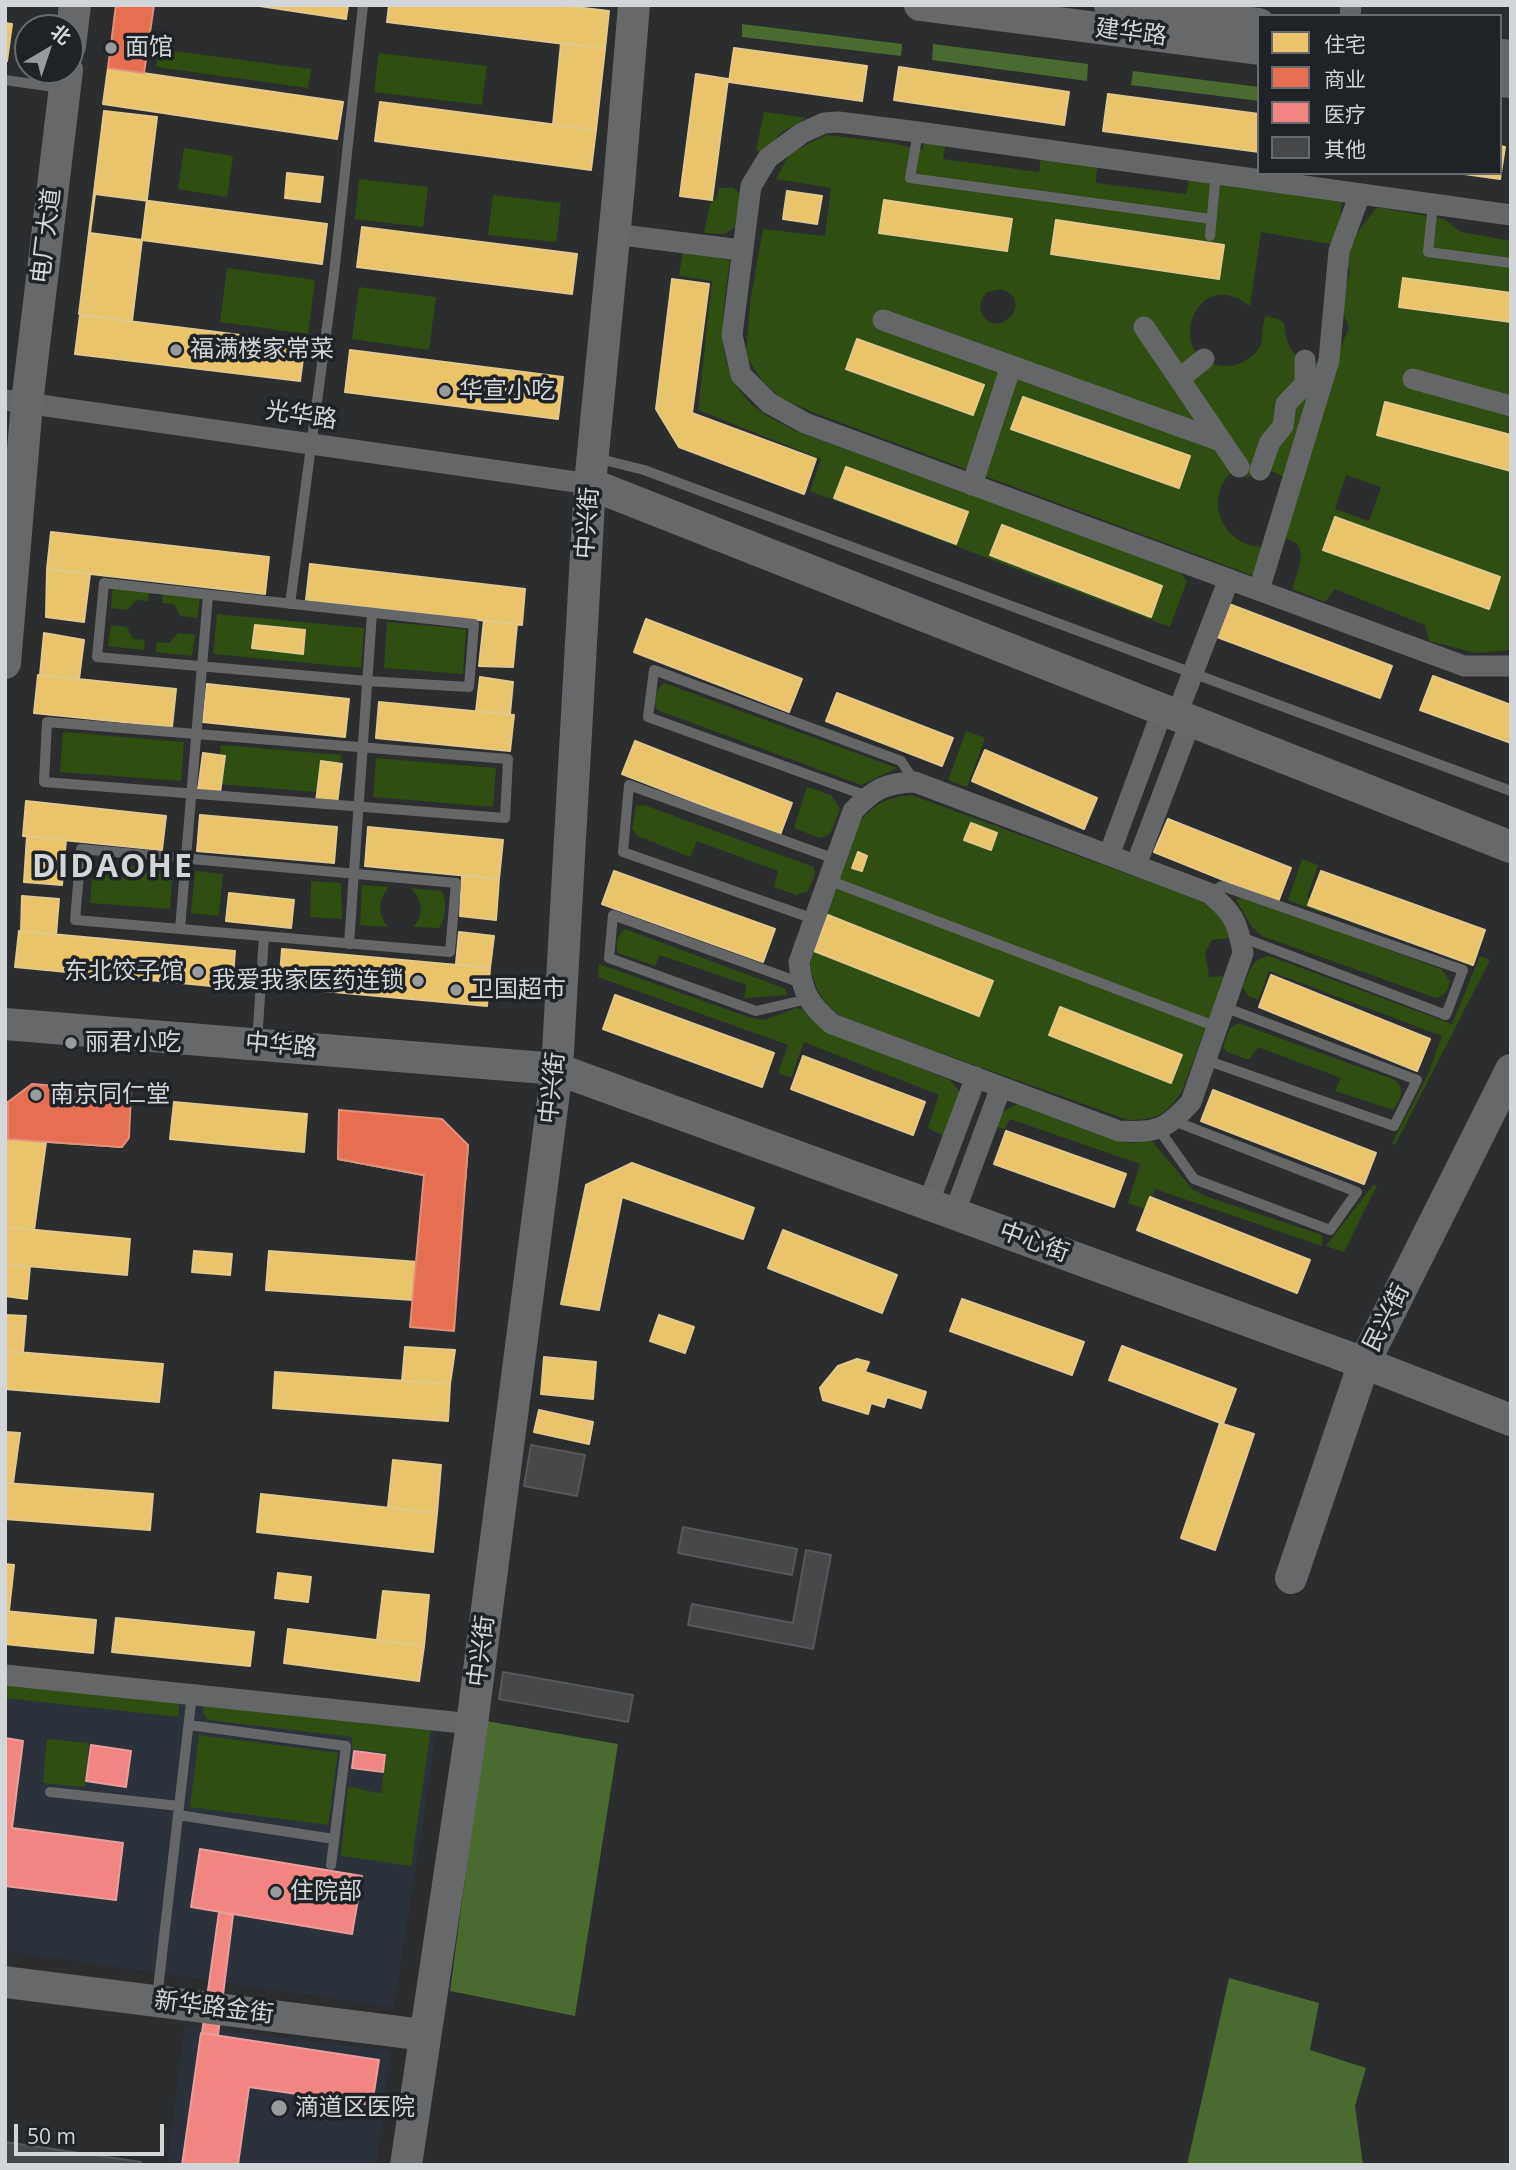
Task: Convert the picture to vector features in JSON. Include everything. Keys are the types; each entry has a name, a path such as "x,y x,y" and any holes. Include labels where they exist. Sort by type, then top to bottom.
{"street":[{"name":"中兴街","path":"406,2165 472,1724 556,1069 591,471 634,5"},
{"name":"建华路","path":"920,5 1257,49"},
{"path":"1110,5 1257,24"},
{"name":"电厂大道","path":"5,663 16,402 65,84"},
{"path":"1511,215 1360,194 1331,181 1216,173 918,132 838,122 824,123 802,133 768,158 751,186 732,335 741,375 769,403 805,424 1464,666 1511,666"},
{"path":"1259,590 1329,360 1339,251 1360,194"},
{"path":"614,234 741,250"},
{"path":"883,320 1221,441"},
{"path":"1144,327 1221,441 1249,469 1283,426 1286,404 1306,384 1305,360"},
{"path":"1179,379 1203,359"},
{"path":"972,485 1012,366"},
{"path":"1413,379 1511,406"},
{"name":"光华路","path":"16,402 311,444 591,471"},
{"path":"591,471 1177,714 1511,847"},
{"path":"1109,855 1177,714 1229,579"},
{"path":"1136,865 1177,714"},
{"path":"915,782 1209,893 1227,907 1239,929 1243,953 1191,1102 1166,1124 1147,1132 1119,1131 832,1024 814,1008 805,991 799,962 853,811 870,792 893,783 915,782"},
{"name":"中华路","path":"5,1024 556,1069"},
{"name":"中心街","path":"556,1069 1364,1363 1506,1418"},
{"name":"民兴街","path":"1291,1578 1364,1363 1511,1070"},
{"path":"941,1209 975,1077"},
{"path":"941,1209 1001,1087"},
{"path":"5,1675 472,1724"},
{"name":"新华路金街","path":"5,1982 424,2035"}],"lane":[{"path":"290,604 334,274 363,5"},
{"path":"918,132 910,178 1211,219"},
{"path":"1210,236 1216,173"},
{"path":"1433,204 1428,252 1511,263"},
{"path":"591,471 644,470 1511,791"},
{"path":"104,583 208,595 474,624 469,687 367,681 97,657 104,583"},
{"path":"180,929 208,595"},
{"path":"349,944 372,613"},
{"path":"866,796 648,717 654,670 901,761 915,782"},
{"path":"47,722 197,734 508,759 505,818 44,782 47,722"},
{"path":"814,919 622,852 629,785 835,859"},
{"path":"80,849 186,859 456,883 450,953 75,919 80,849"},
{"path":"828,880 1221,1017 1417,1080 1394,1126 1206,1060"},
{"path":"1209,893 1222,886 1463,970 1446,1014 1241,937"},
{"path":"613,915 805,991 756,1011 609,958 613,915"},
{"path":"257,1044 264,936"},
{"path":"1166,1124 1357,1192 1330,1230 1194,1179 1166,1124"},
{"path":"157,2001 192,1694"},
{"path":"188,1725 346,1746 331,1865"},
{"path":"50,1792 179,1811 334,1839"}],"shaded area":[{"path":"5,1683 437,1729 394,2007 5,1951"},
{"name":"滴道区医院","path":"185,2025 391,2051 377,2165 167,2165"}],"green space":[{"path":"742,24 902,44 901,56 742,37"},
{"path":"933,44 1088,64 1087,81 932,60"},
{"path":"158,49 311,69 308,88 156,67"},
{"path":"379,53 487,66 482,105 374,92"},
{"path":"1133,71 1257,87 1257,101 1131,85"},
{"path":"764,112 807,118 781,133 763,153 756,150"},
{"path":"826,135 892,143 923,150 924,141 946,143 943,159 1039,172 1041,157 1097,164 1096,183 1186,194 1189,180 1342,202 1336,245 1261,232 1250,306 1230,296 1213,296 1200,305 1192,318 1190,334 1194,349 1206,361 1227,366 1240,363 1256,352 1261,344 1266,316 1284,323 1289,345 1296,355 1302,358 1318,363 1339,351 1349,328 1339,303 1350,273 1344,250 1377,207 1444,219 1461,232 1511,241 1511,293 1403,278 1399,307 1511,322 1511,435 1386,402 1377,434 1511,471 1511,650 1476,653 1429,641 1425,625 1335,589 1325,602 1292,589 1301,558 1297,545 1283,538 1288,480 1272,472 1258,472 1247,478 1239,467 1226,478 1219,492 1221,519 1229,531 1239,540 1253,546 1268,546 1257,577 817,414 781,398 762,381 746,355 750,303 763,229 825,236 831,188 776,179 790,153","holes":["884,200 1011,219 1007,251 879,233","1056,220 1223,245 1219,279 1051,255","1001,289 1011,295 1015,310 1004,322 996,324 982,314 981,302 987,292","857,339 984,385 974,415 847,369","1022,398 1190,456 1179,488 1012,429","1346,475 1381,487 1369,521 1335,509","1336,517 1500,576 1489,609 1324,551"]},
{"path":"184,148 233,156 227,197 178,189"},
{"path":"359,179 428,187 423,227 355,219"},
{"path":"719,188 734,188 741,195 735,227 725,234 704,233 710,203 716,198"},
{"path":"493,195 561,203 556,242 488,235"},
{"path":"683,251 730,258 723,318 725,357 740,391 755,407 793,430 1178,570 1187,581 1170,627 810,491 821,459 698,410 712,281 679,276"},
{"path":"227,268 315,280 308,334 220,322"},
{"path":"359,287 436,297 429,350 352,339"},
{"path":"113,587 150,591 148,601 136,600 128,610 111,608"},
{"path":"163,593 200,598 197,618 180,616 174,604 162,603"},
{"path":"217,614 364,628 361,668 213,654"},
{"path":"387,622 466,629 463,674 384,668"},
{"path":"111,625 127,627 133,639 145,640 144,650 108,646"},
{"path":"178,633 195,635 192,656 156,652 157,642 169,643"},
{"path":"664,683 897,768 861,785 657,710 656,695"},
{"path":"966,731 985,738 967,787 948,780"},
{"path":"63,732 184,742 181,781 60,772"},
{"path":"221,745 341,755 338,794 218,784"},
{"path":"376,758 496,768 493,807 373,797"},
{"path":"807,787 831,795 840,809 830,834 820,838 794,828"},
{"path":"911,795 1199,900 1218,916 1229,938 1212,940 1205,952 1209,977 1225,976 1182,1091 1166,1111 1146,1119 1128,1120 843,1018 824,1001 814,981 810,963 859,822 882,803"},
{"path":"644,805 814,867 815,875 807,892 796,895 774,887 778,871 697,841 690,857 638,836 632,829 636,806"},
{"path":"1302,859 1318,865 1307,897 1330,905 1322,913 1288,900"},
{"path":"93,863 173,869 170,909 90,903"},
{"path":"195,871 223,874 219,916 191,913"},
{"path":"311,881 341,883 342,919 310,917"},
{"path":"362,885 389,887 380,907 388,927 360,925"},
{"path":"411,888 442,891 445,910 439,928 413,927 421,908"},
{"path":"1243,897 1441,969 1450,981 1447,990 1436,998 1262,936 1252,927 1236,900"},
{"path":"625,929 786,989 787,995 744,998 747,985 660,955 655,966 618,953 617,940"},
{"path":"1269,956 1452,1024 1480,956 1490,960 1395,1145 1392,1143 1428,1074 1442,1036 1269,971 1258,1000 1248,996 1243,987 1250,971 1258,960"},
{"path":"599,964 748,1017 765,1020 796,1008 801,1009 829,1032 950,1080 961,1093 944,1136 928,1128 939,1095 804,1042 791,1078 778,1073 788,1045 598,977"},
{"path":"1238,1023 1395,1080 1401,1091 1400,1098 1393,1110 1335,1091 1341,1078 1258,1047 1249,1060 1227,1052 1223,1047 1230,1028"},
{"path":"1019,1104 1131,1143 1152,1141 1192,1189 1205,1196 1322,1235 1322,1246 1155,1189 1148,1210 1128,1203 1140,1164 1010,1119 1004,1130 996,1126 1004,1112"},
{"path":"1373,1185 1377,1185 1344,1252 1326,1246"},
{"path":"5,1685 179,1703 179,1717 5,1698"},
{"path":"204,1705 431,1729 411,1866 341,1856 348,1787 381,1793 386,1753 352,1749 352,1737 208,1720 203,1713"},
{"path":"486,1721 618,1744 575,2016 450,1991"},
{"path":"199,1735 338,1753 328,1825 190,1807"},
{"path":"47,1739 89,1743 85,1787 43,1783"},
{"path":"1229,1978 1319,2003 1310,2050 1366,2068 1355,2106 1363,2165 1187,2165"}],"building: 住宅":[{"path":"253,5 348,5 346,19"},
{"path":"389,5 558,5 609,11 605,49 387,22"},
{"path":"5,23 12,24 7,61 5,61"},
{"path":"561,43 605,49 596,130 553,125"},
{"path":"734,48 867,66 862,101 729,82"},
{"path":"899,67 1069,92 1064,125 894,100"},
{"path":"108,68 343,102 337,139 103,104"},
{"path":"696,74 728,79 712,200 680,196"},
{"path":"1108,94 1257,114 1257,152 1103,131"},
{"path":"380,102 596,130 591,170 375,141"},
{"path":"104,111 157,117 132,321 79,314"},
{"path":"287,173 323,177 320,202 285,198"},
{"path":"1471,175 1501,175 1500,179"},
{"path":"787,191 822,196 817,224 783,219"},
{"path":"95,194 327,224 322,264 90,233"},
{"path":"884,200 1012,219 1007,251 879,233"},
{"path":"1056,220 1224,245 1219,279 1051,254"},
{"path":"362,227 577,254 572,294 357,267"},
{"path":"1403,278 1511,293 1511,322 1399,307"},
{"path":"672,279 709,284 692,413 816,459 804,494 679,447 656,409"},
{"path":"80,315 305,343 300,381 75,354"},
{"path":"857,339 984,385 973,415 846,369"},
{"path":"350,350 563,377 558,419 345,392"},
{"path":"1023,397 1190,456 1179,488 1011,429"},
{"path":"1385,402 1511,435 1511,471 1377,435"},
{"path":"846,467 968,512 956,544 834,498"},
{"path":"1335,517 1500,577 1489,609 1323,550"},
{"path":"1002,525 1162,586 1151,617 990,555"},
{"path":"51,532 269,557 265,594 47,569"},
{"path":"310,564 525,589 522,625 306,600"},
{"path":"47,569 90,574 84,622 46,617"},
{"path":"1229,604 1392,666 1380,698 1217,637"},
{"path":"646,619 802,679 789,712 634,652"},
{"path":"484,620 517,624 513,667 479,666"},
{"path":"255,625 305,630 303,654 252,648"},
{"path":"44,633 84,640 79,679 40,675"},
{"path":"38,675 176,689 172,727 34,713"},
{"path":"1433,676 1511,705 1511,743 1420,710"},
{"path":"480,677 513,682 510,714 476,711"},
{"path":"207,684 349,699 345,737 203,722"},
{"path":"837,693 953,738 942,766 826,721"},
{"path":"379,702 514,715 510,751 376,738"},
{"path":"635,741 792,803 780,835 622,774"},
{"path":"985,750 1097,798 1084,829 972,781"},
{"path":"203,753 225,756 220,793 198,790"},
{"path":"321,761 342,764 337,804 316,802"},
{"path":"26,801 166,816 162,850 23,836"},
{"path":"200,815 337,827 334,863 197,851"},
{"path":"1168,819 1291,868 1278,902 1154,852"},
{"path":"971,823 997,833 991,850 964,840"},
{"path":"368,827 503,840 499,879 365,866"},
{"path":"27,836 66,840 62,885 24,882"},
{"path":"858,852 867,856 862,871 852,868"},
{"path":"614,871 775,929 763,962 602,904"},
{"path":"1321,871 1485,930 1473,965 1308,905"},
{"path":"462,875 499,879 496,920 460,916"},
{"path":"229,893 294,900 291,928 226,921"},
{"path":"22,896 59,899 56,935 21,931"},
{"path":"828,915 993,981 979,1016 814,951"},
{"path":"19,931 235,951 232,988 15,967"},
{"path":"459,932 494,936 490,968 456,964"},
{"path":"282,949 490,968 487,1006 279,987"},
{"path":"1271,975 1430,1039 1417,1071 1259,1007"},
{"path":"615,995 774,1053 762,1087 603,1029"},
{"path":"1060,1007 1182,1055 1171,1083 1049,1035"},
{"path":"803,1056 925,1102 913,1135 791,1089"},
{"path":"1213,1090 1376,1153 1364,1184 1201,1121"},
{"path":"5,1102 125,1110 122,1147 5,1139"},
{"path":"174,1102 307,1114 304,1152 170,1139"},
{"path":"340,1122 468,1145 465,1183 338,1159"},
{"path":"1006,1131 1126,1174 1114,1207 994,1164"},
{"path":"5,1139 46,1142 34,1230 5,1227"},
{"path":"632,1163 754,1208 743,1239 622,1197 599,1310 561,1304 586,1185"},
{"path":"1150,1197 1310,1260 1297,1293 1137,1230"},
{"path":"5,1227 130,1239 127,1275 5,1264"},
{"path":"783,1230 897,1275 882,1313 768,1268"},
{"path":"194,1251 232,1254 230,1275 192,1272"},
{"path":"269,1251 446,1264 443,1302 266,1290"},
{"path":"5,1264 30,1266 27,1299 5,1296"},
{"path":"962,1299 1084,1342 1072,1375 950,1331"},
{"path":"5,1315 26,1316 23,1352 5,1351"},
{"path":"659,1315 694,1327 685,1353 650,1341"},
{"path":"1122,1346 1236,1389 1223,1424 1109,1380"},
{"path":"405,1347 455,1350 450,1384 402,1381"},
{"path":"5,1351 163,1364 159,1402 5,1389"},
{"path":"544,1357 596,1362 593,1399 541,1394"},
{"path":"857,1359 869,1362 865,1372 926,1392 921,1408 887,1397 884,1407 871,1403 868,1414 823,1400 820,1388 838,1366"},
{"path":"275,1372 450,1384 448,1421 273,1408"},
{"path":"539,1410 593,1422 589,1444 534,1432"},
{"path":"1220,1423 1254,1434 1215,1550 1181,1538"},
{"path":"5,1432 20,1433 13,1483 5,1483"},
{"path":"393,1460 441,1465 437,1513 388,1507"},
{"path":"5,1483 153,1494 150,1530 5,1519"},
{"path":"261,1494 437,1513 433,1552 257,1532"},
{"path":"5,1564 14,1565 9,1611 5,1611"},
{"path":"278,1573 311,1577 308,1602 275,1598"},
{"path":"383,1591 429,1595 424,1646 377,1640"},
{"path":"5,1611 96,1620 93,1653 5,1644"},
{"path":"116,1618 254,1632 250,1666 112,1652"},
{"path":"288,1629 424,1646 419,1681 284,1663"}],"building: 商业":[{"path":"116,5 154,5 144,73 108,68"},
{"path":"32,1084 131,1092 129,1138 122,1147 8,1139 8,1102"},
{"path":"339,1110 442,1119 468,1145 454,1331 410,1327 424,1175 338,1159"}],"building: 医疗":[{"path":"5,1738 23,1741 12,1828 123,1843 116,1900 5,1886"},
{"path":"91,1745 131,1751 126,1787 86,1781"},
{"path":"354,1751 385,1755 383,1772 352,1768"},
{"name":"住院部","path":"200,1849 362,1876 352,1934 191,1907"},
{"path":"219,1912 233,1915 218,2035 202,2033"},
{"path":"201,2033 379,2060 372,2105 249,2087 238,2164 240,2165 182,2165"}],"building: 其他":[{"path":"531,1445 585,1455 577,1496 524,1486"},
{"path":"683,1527 797,1549 792,1575 678,1553"},
{"path":"806,1550 831,1555 813,1649 688,1625 692,1604 793,1623"},
{"path":"503,1672 633,1695 628,1722 499,1699"},
{"path":"5,2142 141,2162 140,2165 5,2165"}],"place":[{"name":"面馆","path":"111,48"},
{"name":"福满楼家常菜","path":"176,350"},
{"name":"华宣小吃","path":"445,391"},
{"name":"东北饺子馆","path":"198,972"},
{"name":"我爱我家医药连锁","path":"418,981"},
{"name":"卫国超市","path":"456,990"},
{"name":"丽君小吃","path":"71,1043"},
{"name":"南京同仁堂","path":"36,1095"},
{"name":"住院部","path":"276,1892"},
{"name":"滴道区医院","path":"279,2108"}],"district":[{"name":"DIDAOHE","path":"113,868"}]}
